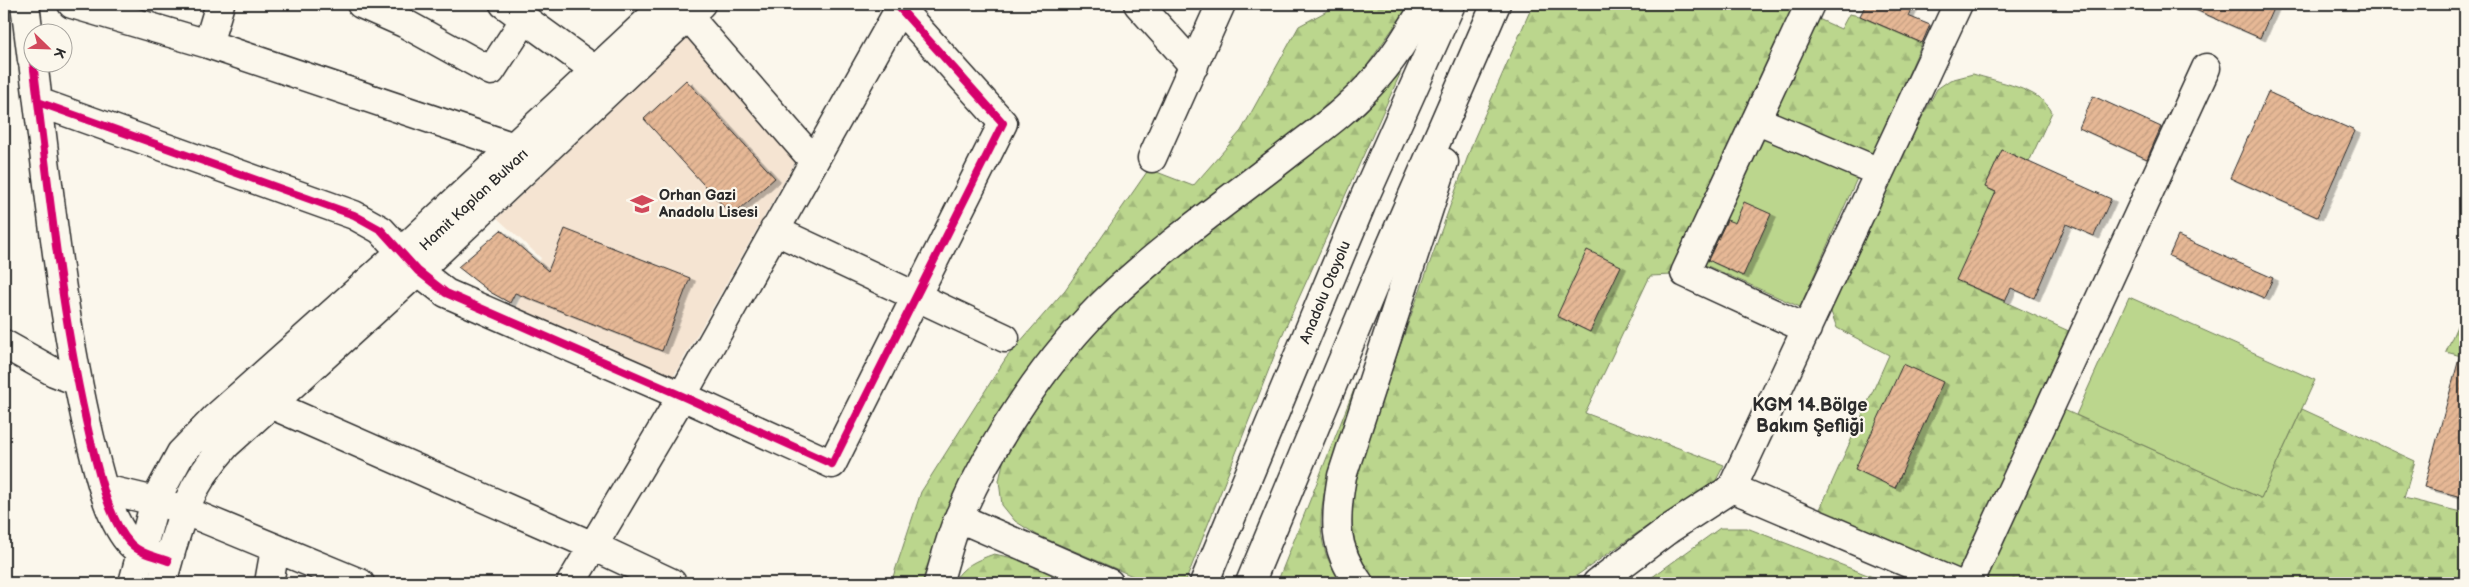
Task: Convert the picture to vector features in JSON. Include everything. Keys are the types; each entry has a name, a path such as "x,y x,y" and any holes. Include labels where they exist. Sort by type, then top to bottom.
{"main road":[{"path":"25,4 28,22"},
{"path":"72,4 208,44 514,147"},
{"path":"208,44 220,4"},
{"path":"360,4 404,22 491,71 515,12 595,70"},
{"path":"1138,4 1194,66"},
{"path":"1152,158 1221,4"},
{"path":"938,583 959,518 986,464 1012,420 1046,371 1079,329 1110,297 1151,261 1338,115 1368,88 1389,63 1426,4"},
{"name":"Anadolu Otoyolu","path":"1204,583 1361,205 1452,4"},
{"path":"1250,583 1376,280 1496,4"},
{"path":"1359,583 1344,559 1337,535 1337,510 1342,476 1496,4"},
{"path":"1807,329 1685,273 1810,4"},
{"path":"1597,583 1669,530 1732,488 1958,4"},
{"path":"38,102 335,207 382,230 410,261 446,293 682,396 832,464 1003,123 898,6 682,396 571,583"},
{"path":"681,7 813,160"},
{"name":"Hamit Kaplan Bulvarı","path":"165,572 183,510 196,482 210,463 410,261 514,147 595,70 681,7"},
{"name":"Hamit Kaplan Bulvarı","path":"133,583 155,501 177,459 197,436 410,261 681,7"},
{"path":"1969,583 2206,68"},
{"path":"34,72 66,322 77,381 104,489 119,526 130,543 165,572"},
{"path":"1756,120 1879,172"},
{"path":"774,230 1005,338"},
{"path":"4,344 54,372 77,381"},
{"path":"270,404 672,583"},
{"path":"1732,488 1955,583"},
{"path":"104,489 155,501 183,510 360,583"},
{"path":"959,518 1109,583"},
{"path":"269,583 275,549"}],"shaded area":[{"name":"Orhan Gazi Anadolu Lisesi","path":"689,36 797,159 672,379 516,307 541,258 497,218"}],"green space":[{"path":"1340,4 1410,4 1368,64 1371,69 1098,295 927,583 891,583 921,492 1006,358 1065,290 1149,169 1193,186 1241,131 1299,26"},
{"path":"1533,4 1800,4 1673,275 1650,276 1585,413 1724,465 1713,486 1659,518 1566,583 1379,583 1368,570 1360,556 1352,527 1353,497 1358,464 1474,139"},
{"path":"1849,14 1860,16 1922,43 1872,157 1769,115 1814,17 1841,29"},
{"path":"1401,72 1284,331 1185,583 1149,583 1037,535 1015,521 1002,505 999,481 1004,458 1033,407 1090,335 1147,280 1365,112"},
{"path":"1973,74 2028,92 2038,97 2052,112 2029,162 2002,150 1985,187 1996,192 1957,280 2073,333 1961,576 1817,516 1889,355 1837,328 1830,309 1890,178 1937,89 1950,80"},
{"path":"1769,137 1858,176 1800,307 1703,264 1761,138"},
{"path":"2129,297 2315,380 2261,498 2076,415"},
{"path":"2465,307 2465,357 2446,352"},
{"path":"1359,377 1330,470 1322,504 1322,536 1325,552 1332,568 1343,583 1277,583"},
{"path":"2062,409 2261,498 2302,409 2415,461 2404,498 2465,513 2465,583 1982,583"},
{"path":"1720,528 1747,528 1888,583 1644,583"},
{"path":"994,554 1018,559 1079,583 953,583 965,568 976,561"}],"building":[{"path":"1866,4 1904,4 1912,7 1908,16 1930,25 1922,43 1860,16"},
{"path":"2182,4 2275,4 2260,38"},
{"path":"686,80 775,178 732,216 644,119"},
{"path":"2268,92 2355,131 2317,217 2230,178"},
{"path":"2093,96 2161,127 2147,159 2079,128"},
{"path":"2002,150 2111,199 2094,236 2066,224 2034,298 2011,288 2005,301 1956,280 1996,192 1985,187"},
{"path":"1744,202 1771,214 1743,276 1708,260 1727,220 1735,223"},
{"path":"565,229 690,278 662,351 515,293 510,303 490,292 458,267 501,230 548,271"},
{"path":"2178,236 2273,278 2264,298 2169,256"},
{"path":"1587,250 1621,266 1590,332 1557,316"},
{"path":"2460,355 2465,355 2465,498 2424,487"},
{"path":"1903,364 1943,382 1895,488 1855,469"}],"cycle path":[{"path":"38,102 354,215 381,230 418,271 446,293 832,464 1003,123 896,4"},
{"path":"34,72 63,298 80,392 100,479 116,522 131,544 144,552 168,561"}],"place":[{"name":"Orhan Gazi Anadolu Lisesi","path":"642,204"}],"district":[{"name":"KGM 14.Bölge Bakım Şefliği","path":"1810,415"}]}
